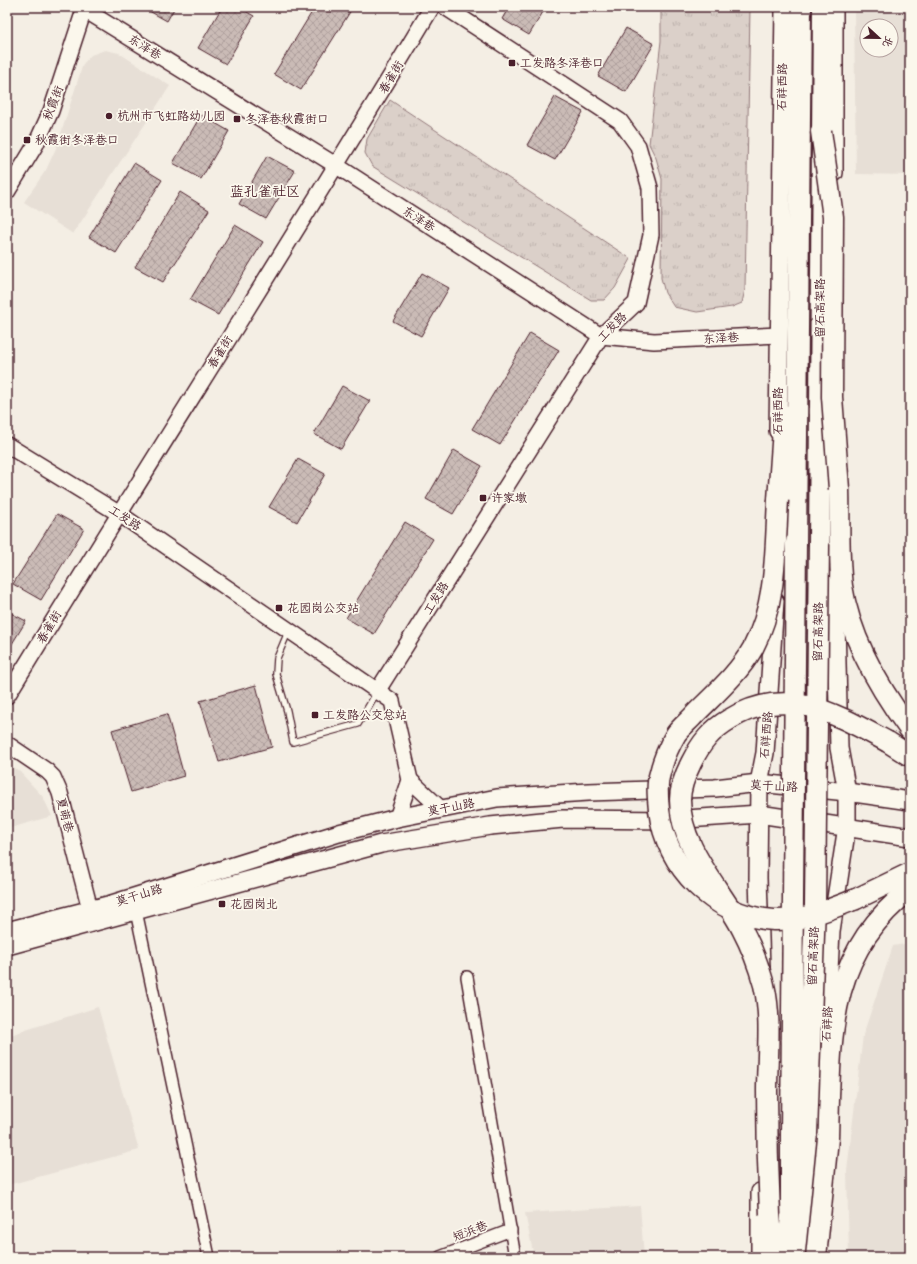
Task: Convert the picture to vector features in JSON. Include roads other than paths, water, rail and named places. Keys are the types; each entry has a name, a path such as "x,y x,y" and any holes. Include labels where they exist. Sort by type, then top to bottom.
{"highway":[{"name":"留石高架路","path":"791,1257 798,270 802,7"},
{"name":"留石高架路","path":"810,1257 807,1134 815,905 823,7"},
{"path":"821,131 833,217 832,397 839,489 842,586 857,638 868,663 896,710 910,730"},
{"path":"798,270 786,383 773,578 768,612 753,649 733,675 677,734 659,775 657,797 661,824 666,843 677,862 702,891 716,901 753,916 775,920 801,917 828,910 910,873"},
{"path":"774,1257 770,1215 767,1090 768,1023 764,986 743,930 696,855 684,826 680,799 686,773 705,738 715,728 746,710 775,703 789,702 829,711 888,742 910,756"},
{"path":"816,1257 828,1138 832,1036 840,992 853,957 871,929 884,913 910,890"}],"main road":[{"name":"石祥西路","path":"759,814 759,783 765,753 778,562 779,335 784,7"},
{"path":"802,7 804,547 817,7"},
{"path":"834,7 834,542 839,748 847,792"},
{"name":"莫干山路","path":"7,931 90,910 339,833 397,818 498,798 588,792 715,788 759,783 847,792 910,801"},
{"name":"石祥路","path":"820,1257 821,1147 830,931 847,826 847,792"},
{"path":"759,814 758,878 762,970 760,1257"},
{"name":"莫干山路","path":"7,946 381,844 490,826 562,819 672,820 759,814 847,826 910,837"},
{"path":"795,1257 799,1137 806,1257"}],"street":[{"name":"春雀街","path":"7,696 118,513 337,166 432,7"},
{"name":"工发路","path":"378,690 601,336 636,303 651,235 650,188 638,146 620,121 446,7"},
{"name":"东泽巷","path":"85,9 337,166 601,336 654,341 779,335"},
{"name":"秋霞街","path":"7,192 36,144 51,111 85,9"},
{"name":"工发路","path":"7,445 118,513 392,701 410,780"},
{"name":"夏萌巷","path":"7,744 53,777 60,793 90,910"},
{"path":"397,818 410,780 441,809"},
{"path":"136,911 209,1257"},
{"path":"467,977 515,1257"},
{"name":"短浜巷","path":"440,1257 511,1230"}],"lane":[{"path":"289,630 277,658 276,674 287,711 293,742 358,724 378,690"}],"place":[{"name":"工发路冬泽巷口","path":"512,63"},
{"name":"杭州市飞虹路幼儿园","path":"109,116"},
{"name":"冬泽巷秋霞街口","path":"237,119"},
{"name":"秋霞街冬泽巷口","path":"27,140"},
{"name":"许家墩","path":"483,498"},
{"name":"花园岗公交站","path":"279,608"},
{"name":"工发路公交总站","path":"315,715"},
{"name":"花园岗北","path":"222,904"}],"district":[{"name":"蓝孔雀社区","path":"265,191"}]}
